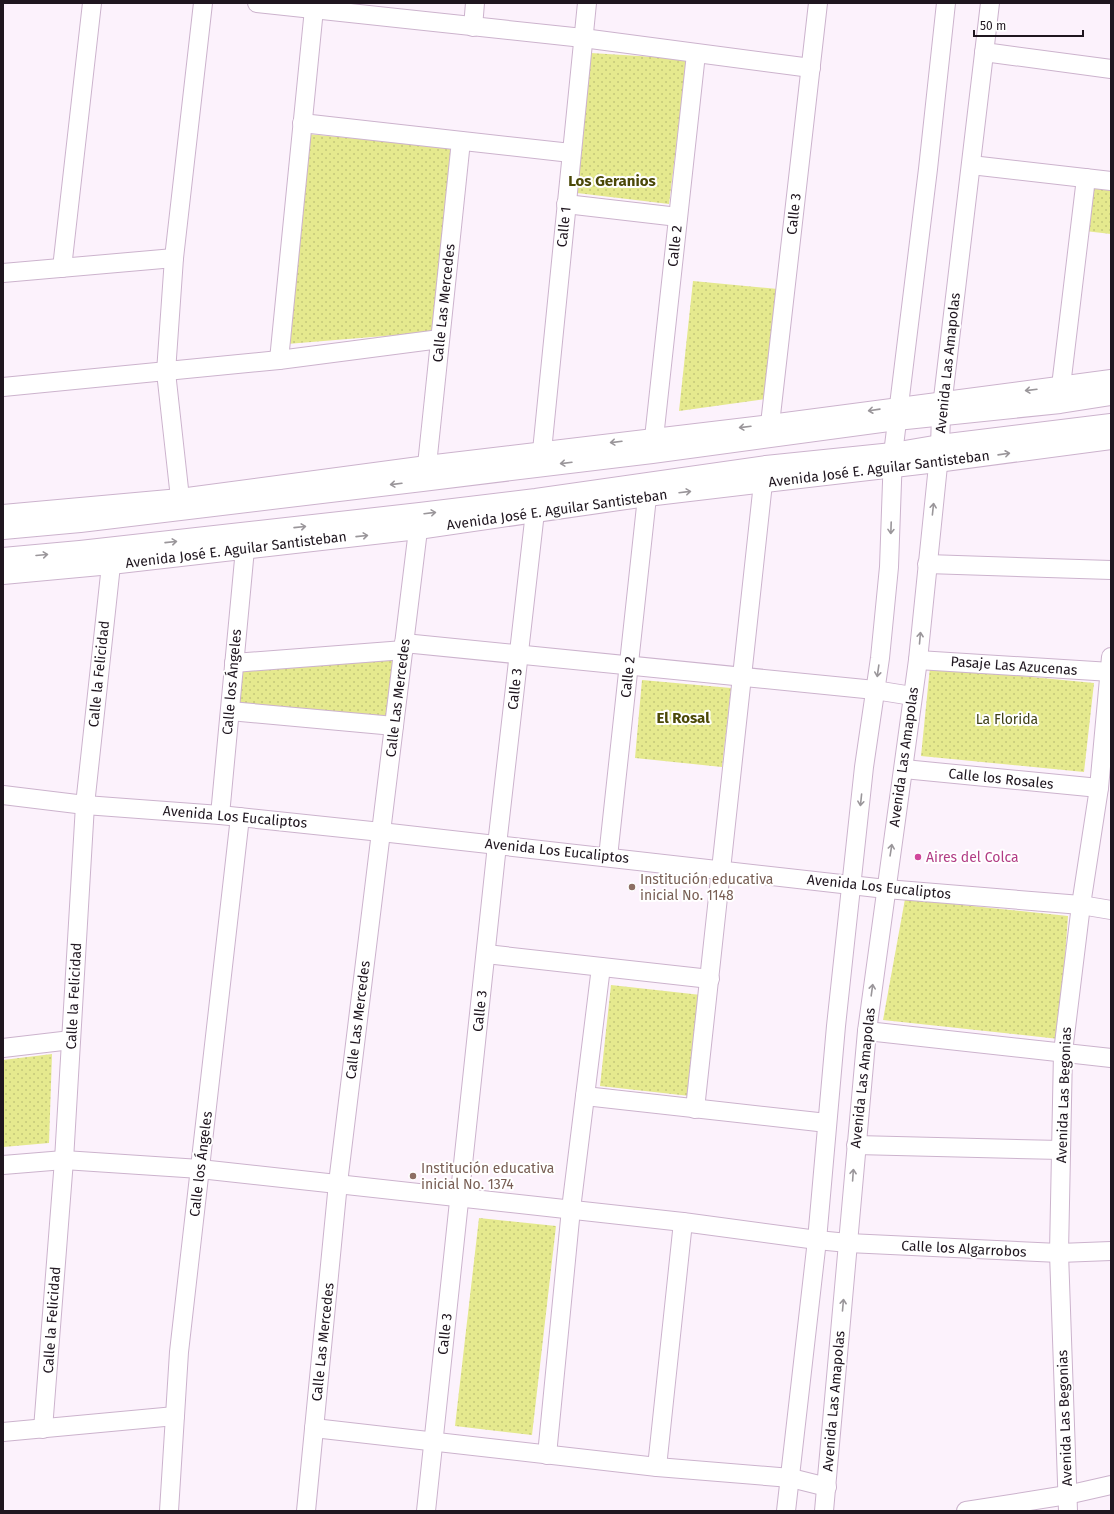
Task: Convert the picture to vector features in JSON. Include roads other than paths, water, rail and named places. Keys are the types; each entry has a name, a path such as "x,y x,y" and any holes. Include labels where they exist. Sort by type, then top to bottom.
{"main road":[{"path":"3,528 87,520 540,466 897,413 1111,394"},
{"name":"Avenida José E. Aguilar Santisteban","path":"3,558 80,552 428,513 536,500 758,468 893,461 939,455 1111,425"}],"street":[{"path":"62,268 92,3"},
{"path":"180,498 166,372 174,258 202,3"},
{"path":"257,3 583,38 811,68"},
{"path":"473,27 475,3"},
{"name":"Calle 1","path":"542,451 587,3"},
{"name":"Calle 3","path":"770,424 818,3"},
{"path":"786,1511 817,1240 827,1123 864,767 876,690 889,567 893,461 897,413 928,169 946,3"},
{"name":"Avenida Las Amapolas","path":"824,1511 866,1031 904,769 912,696 918,660 939,455 942,408 990,3"},
{"path":"279,360 314,9"},
{"path":"984,52 1111,69"},
{"name":"Calle 2","path":"654,438 696,54"},
{"path":"302,123 571,153"},
{"name":"Calle Las Mercedes","path":"427,465 462,141"},
{"path":"971,165 1111,181"},
{"path":"1061,386 1086,178"},
{"path":"566,204 678,217"},
{"path":"3,273 174,258"},
{"path":"3,387 279,360 440,339"},
{"path":"942,408 1061,386 1111,379"},
{"path":"3,514 180,498 542,451 770,424 897,413"},
{"name":"Avenida José E. Aguilar Santisteban","path":"939,455 1111,440"},
{"name":"Avenida José E. Aguilar Santisteban","path":"3,575 418,530 648,496 763,483 893,461"},
{"path":"695,1109 763,483"},
{"name":"Calle 2","path":"608,856 648,496"},
{"name":"Calle 3","path":"426,1511 497,844 535,512"},
{"name":"Calle Las Mercedes","path":"306,1511 338,1183 418,530"},
{"name":"Calle los Ángeles","path":"220,815 245,549"},
{"name":"Calle la Felicidad","path":"43,1429 64,1160 86,805 111,564"},
{"path":"927,564 1111,570"},
{"path":"234,662 404,646 519,655 876,690 912,696"},
{"name":"Pasaje Las Azucenas","path":"918,660 1111,667"},
{"name":"Avenida Las Begonias","path":"1068,1503 1059,1253 1063,1052 1080,905 1099,788 1111,667"},
{"path":"230,711 394,726"},
{"name":"Calle los Rosales","path":"904,769 1099,788"},
{"name":"Avenida Los Eucaliptos","path":"3,795 86,805 240,817 608,856 886,889 1080,905 1111,910"},
{"name":"Calle los Ángeles","path":"169,1511 179,1352 240,817"},
{"path":"486,954 710,979"},
{"path":"547,1455 571,1210 601,967"},
{"path":"866,1031 1111,1058"},
{"path":"3,1048 71,1040"},
{"path":"585,1096 827,1123"},
{"path":"856,1145 1061,1150"},
{"name":"Calle los Algarrobos","path":"3,1165 64,1160 200,1169 683,1222 848,1243 1059,1253 1111,1251"},
{"path":"657,1468 683,1222"},
{"path":"3,1432 175,1416"},
{"path":"314,1428 657,1468 790,1478 827,1487"},
{"path":"966,1511 1068,1503 1111,1485"}],"place":[{"name":"Aires del Colca","path":"918,857"},
{"name":"Institución educativa inicial No. 1148","path":"632,887"},
{"name":"Institución educativa inicial No. 1374","path":"413,1176"}],"district":[{"name":"Los Geranios","path":"612,181"},
{"name":"El Rosal","path":"683,718"}],"park label":[{"name":"La Florida","path":"1007,719"}]}
